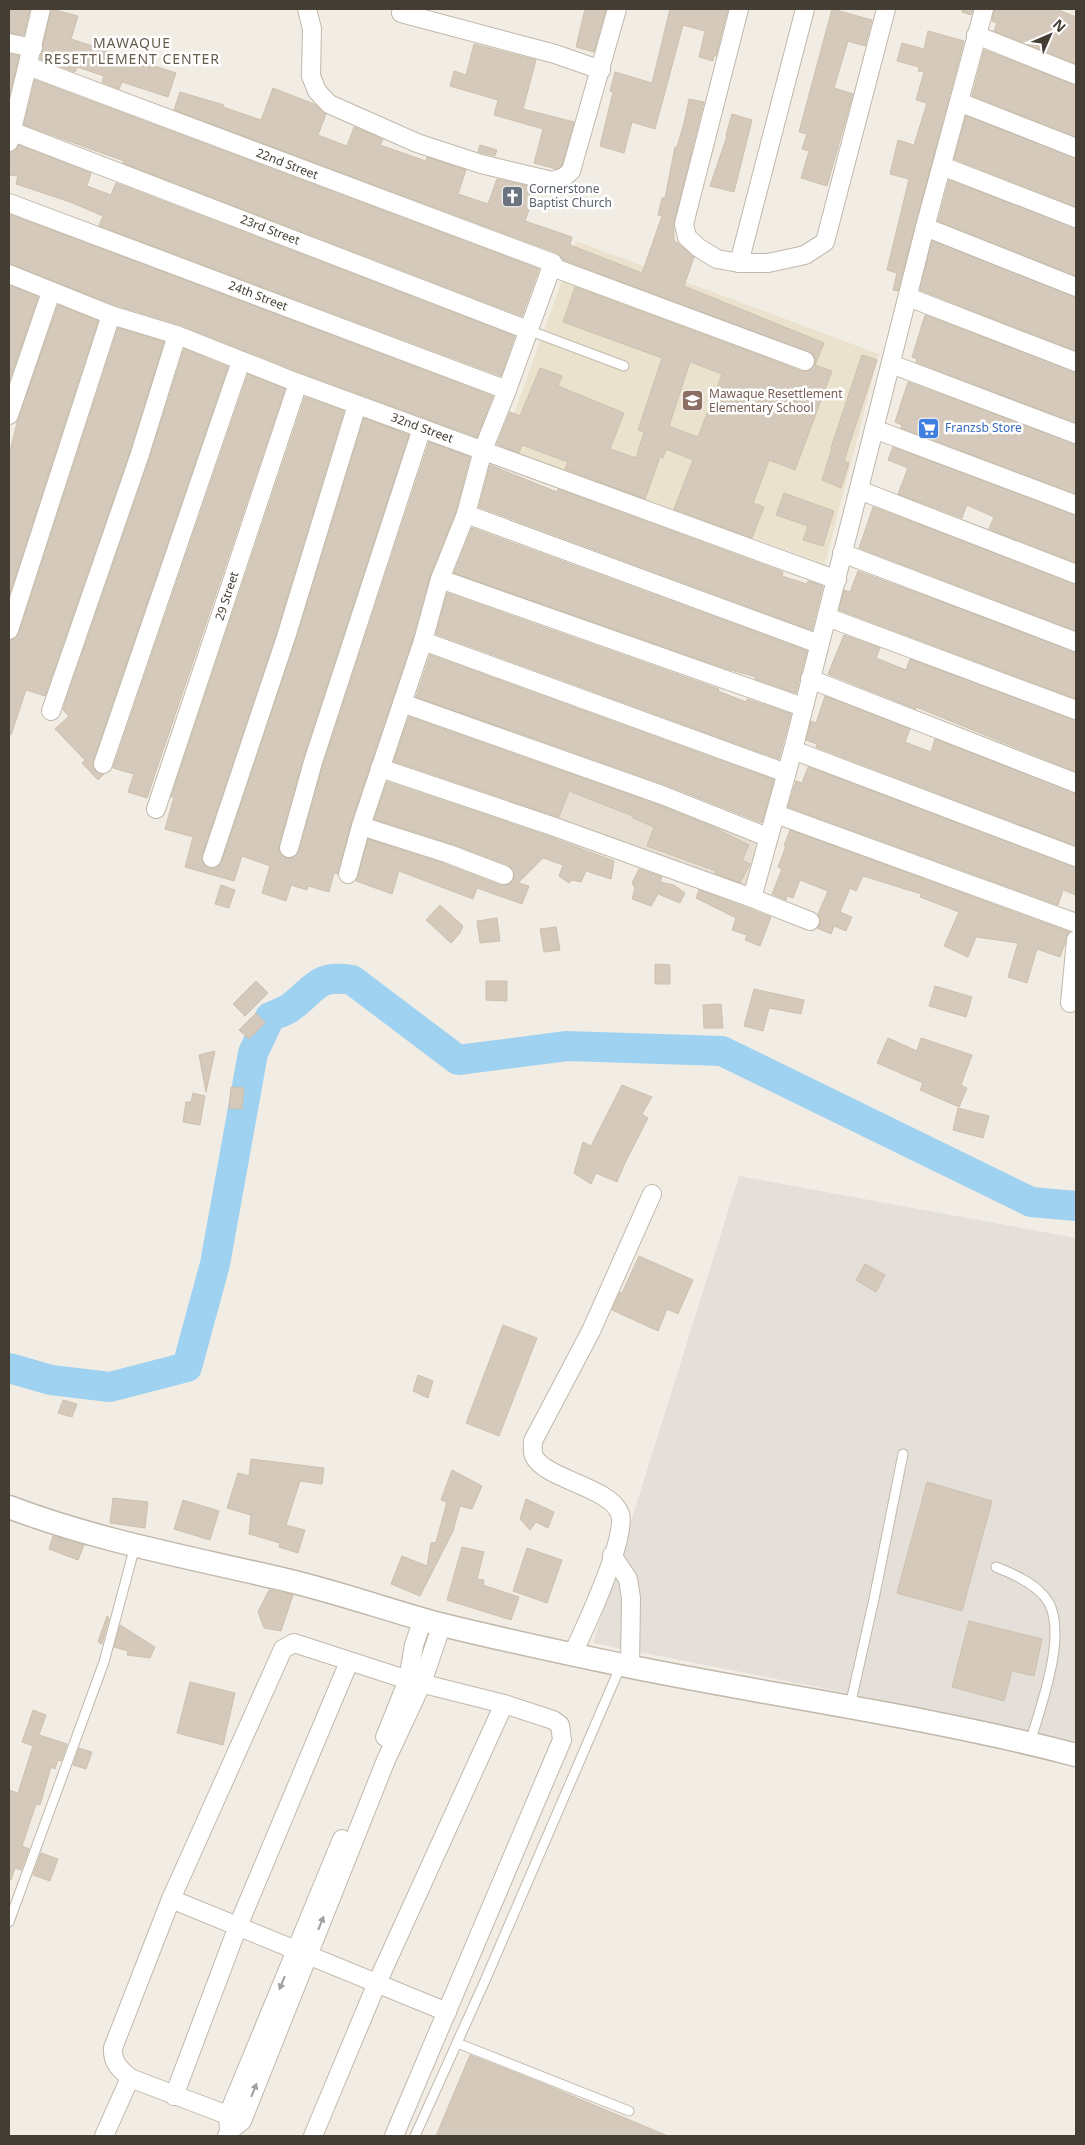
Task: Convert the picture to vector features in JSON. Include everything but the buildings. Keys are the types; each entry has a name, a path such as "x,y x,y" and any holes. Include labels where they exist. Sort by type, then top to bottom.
{"street":[{"path":"10,137 13,113 33,48 41,9"},
{"path":"307,9 312,29 311,76 316,92 330,104 416,143 481,164 552,181 564,177 571,171 617,9"},
{"path":"739,9 684,224 687,237 699,248 717,259 739,263 768,263 796,257 815,250 825,242 886,9"},
{"path":"739,263 805,9"},
{"path":"752,898 767,837 776,814 793,750 925,227 984,9"},
{"path":"401,13 555,54 601,70"},
{"path":"976,35 1076,75"},
{"path":"9,43 33,48"},
{"name":"22nd Street","path":"28,66 550,263 805,362"},
{"path":"959,102 1076,148"},
{"name":"23rd Street","path":"10,137 528,330"},
{"path":"942,166 1076,218"},
{"name":"24th Street","path":"9,203 507,390"},
{"path":"925,227 1076,287"},
{"path":"348,874 360,826 424,641 440,579 466,514 483,450 507,390 550,263"},
{"name":"32nd Street","path":"9,274 111,315 177,336 357,405 837,580"},
{"path":"9,415 51,292"},
{"path":"908,297 1076,362"},
{"path":"9,630 111,315"},
{"path":"51,711 139,457 177,336"},
{"path":"103,764 241,361"},
{"path":"891,364 1076,434"},
{"name":"29 Street","path":"156,808 298,383"},
{"path":"212,858 286,637 357,405"},
{"path":"289,848 336,690 422,428"},
{"path":"874,429 1076,505"},
{"path":"859,490 1076,574"},
{"path":"466,514 819,644"},
{"path":"842,553 1076,642"},
{"path":"440,579 803,707"},
{"path":"827,617 1076,710"},
{"path":"424,641 786,774"},
{"path":"810,679 1076,783"},
{"path":"402,703 662,796 767,837"},
{"path":"793,750 1076,857"},
{"path":"380,768 552,826 752,898 810,921"},
{"path":"776,814 1076,923"},
{"path":"360,826 448,854 504,875"},
{"path":"1070,1003 1076,940"},
{"path":"573,1653 597,1602 620,1532 620,1514 612,1501 543,1467 533,1455 533,1440 591,1332 652,1194"},
{"path":"9,1507 53,1524 290,1581 432,1622 625,1665 850,1706 1030,1743 1076,1755"},
{"path":"612,1555 628,1579 631,1598 625,1665"},
{"path":"394,2136 562,1740 560,1725 553,1720 504,1704 415,1681 349,1662 294,1643 283,1649 172,1899 113,2048 112,2057 116,2066 130,2078 174,2096 232,2126 302,1952 386,1760 415,1681 432,1622"},
{"path":"174,2096 238,1926 349,1662"},
{"path":"314,2136 377,1983 504,1704"},
{"path":"172,1899 447,2012"},
{"path":"104,2136 130,2078"}],"lane":[{"path":"528,330 624,366"},
{"path":"850,1706 903,1454"},
{"path":"9,1922 104,1662 135,1545"},
{"path":"996,1567 1032,1585 1044,1597 1049,1603 1057,1632 1043,1699 1030,1743"},
{"path":"415,2136 625,1665"},
{"path":"457,2043 629,2111"}],"shaded area":[{"name":"Mawaque Resettlement Elementary School","path":"576,241 879,354 825,564 502,447"},
{"path":"408,705 758,836 746,891 387,767"},
{"path":"739,1176 1076,1238 1076,1742 939,1711 593,1643"}],"waterway":[{"path":"9,1368 51,1380 110,1387 187,1367 215,1264 253,1053 270,1017 289,1008 317,985 331,979 352,980 458,1060 567,1046 722,1051 1031,1202 1076,1206"}],"place":[{"name":"Cornerstone Baptist Church","path":"513,196"},
{"name":"Mawaque Resettlement Elementary School","path":"693,401"},
{"name":"Franzsb Store","path":"929,428"}],"district":[{"name":"MAWAQUE RESETTLEMENT CENTER","path":"132,52"}]}
